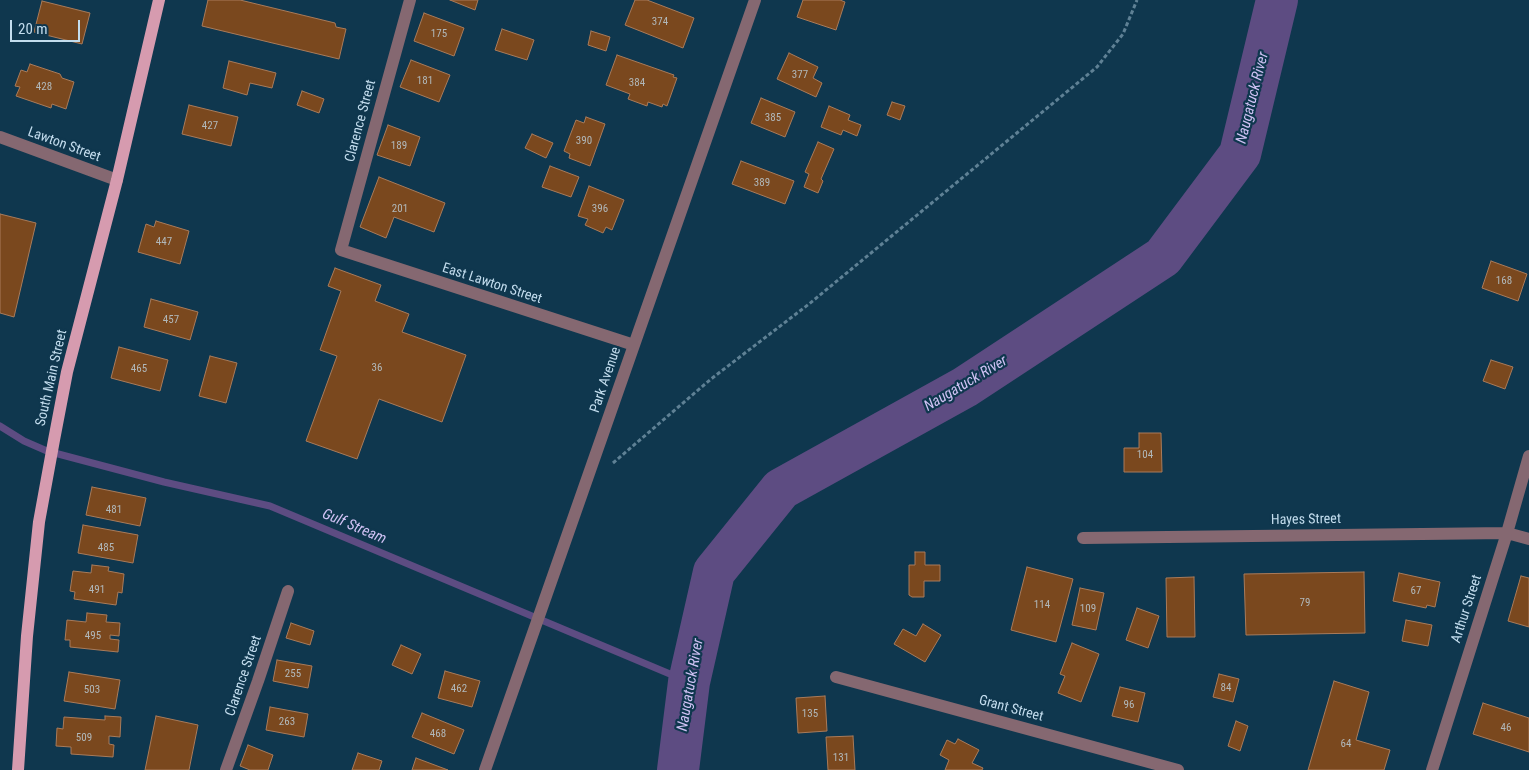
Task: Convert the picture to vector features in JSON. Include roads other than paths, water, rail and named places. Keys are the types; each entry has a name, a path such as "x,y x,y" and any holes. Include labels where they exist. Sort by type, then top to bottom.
{"main road":[{"name":"South Main Street","path":"18,770 27,636 39,522 49,464 67,372 117,180 159,0"}],"street":[{"name":"Clarence Street","path":"342,250 410,0"},
{"name":"Park Avenue","path":"485,770 755,0"},
{"name":"Lawton Street","path":"0,137 117,180"},
{"name":"East Lawton Street","path":"342,250 634,346"},
{"name":"Arthur Street","path":"1432,770 1507,533 1529,456"},
{"name":"Hayes Street","path":"1083,538 1507,533 1529,539"},
{"name":"Clarence Street","path":"226,770 288,591"},
{"name":"Grant Street","path":"836,677 1178,770"}],"waterway":[{"name":"Naugatuck River","path":"678,770 689,682 714,572 781,489 965,387 1163,257 1240,154 1277,0"},
{"name":"Gulf Stream","path":"0,426 24,441 47,451 164,482 270,506 689,682"}]}
